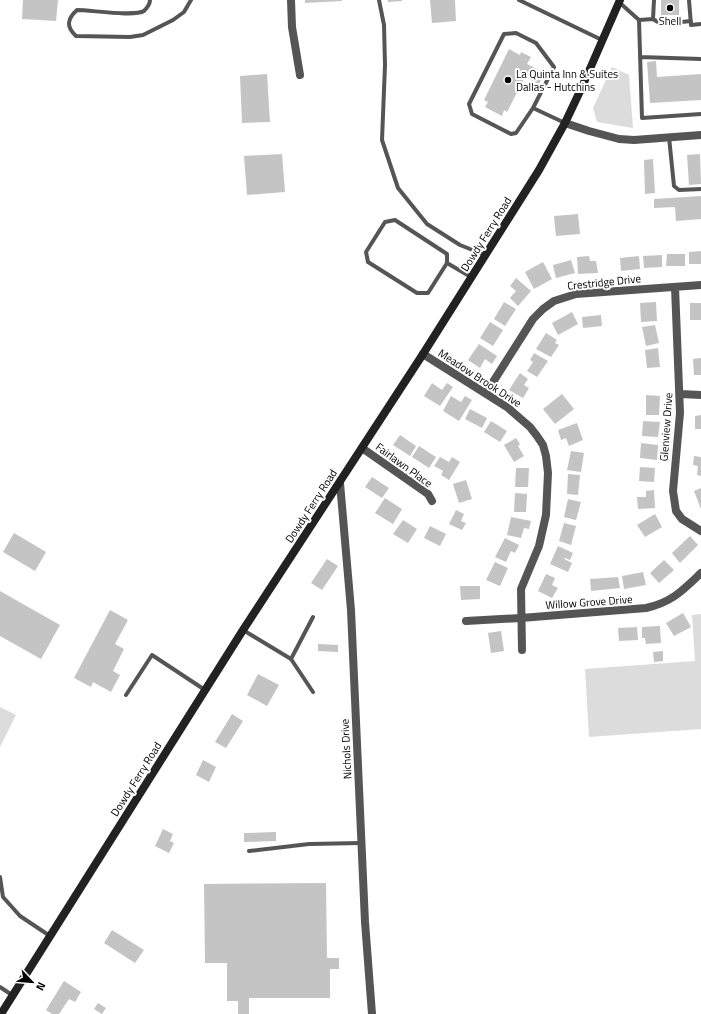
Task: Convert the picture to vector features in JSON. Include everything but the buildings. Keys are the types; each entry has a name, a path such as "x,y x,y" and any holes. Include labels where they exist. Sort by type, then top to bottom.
{"street":[{"path":"291,0 292,28 300,75"},
{"name":"Dowdy Ferry Road","path":"1,1014 243,630 340,483 539,170 565,123 620,1"},
{"path":"565,123 589,132 619,139 634,140 701,135"},
{"name":"Crestridge Drive","path":"486,394 532,319 554,301 576,294 701,285"},
{"name":"Glenview Drive","path":"675,287 680,413 673,491 674,503 676,511 682,519 701,531"},
{"name":"Meadow Brook Drive","path":"423,354 507,407 530,427 538,436 543,445 548,473 546,515 539,546 521,589 522,650"},
{"path":"680,394 701,395"},
{"name":"Fairlawn Place","path":"362,448 428,494 432,501"},
{"name":"Nichols Drive","path":"340,483 351,610 365,922 372,1014"},
{"name":"Willow Grove Drive","path":"466,621 632,610 658,605 673,598 701,573"}],"lane":[{"path":"150,0 150,4 144,11 131,14 77,10 70,16 70,31 76,36 130,37 143,35 173,20 184,12 191,0"},
{"path":"379,0 384,25 385,65 382,140 398,188 427,224 460,245 485,255"},
{"path":"519,0 603,40"},
{"path":"653,19 654,0"},
{"path":"689,0 691,25 701,24"},
{"path":"620,1 639,20 642,118 701,114"},
{"path":"639,20 653,19 661,24 690,21"},
{"path":"516,33 536,43 554,67 533,108 516,133 511,134 472,114 469,104 504,34 516,33"},
{"path":"640,57 701,59"},
{"path":"533,108 565,123"},
{"path":"669,137 674,186 678,190 701,189"},
{"path":"395,220 447,254 447,263 428,293 417,293 368,262 366,252 385,222 395,220"},
{"path":"447,263 471,277"},
{"path":"291,659 312,617"},
{"path":"243,630 291,659 313,692"},
{"path":"126,694 152,655 205,690"},
{"path":"249,851 309,844 361,843"},
{"path":"0,877 3,897 20,916 50,936"},
{"path":"0,987 12,995"}],"shaded area":[{"path":"612,67 629,75 633,128 597,122 593,108"},
{"path":"701,614 701,729 589,737 585,669 695,661 692,615"},
{"path":"0,707 16,715 0,747"}],"place":[{"name":"Shell","path":"670,8"},
{"name":"La Quinta Inn & Suites Dallas - Hutchins","path":"508,80"}]}
